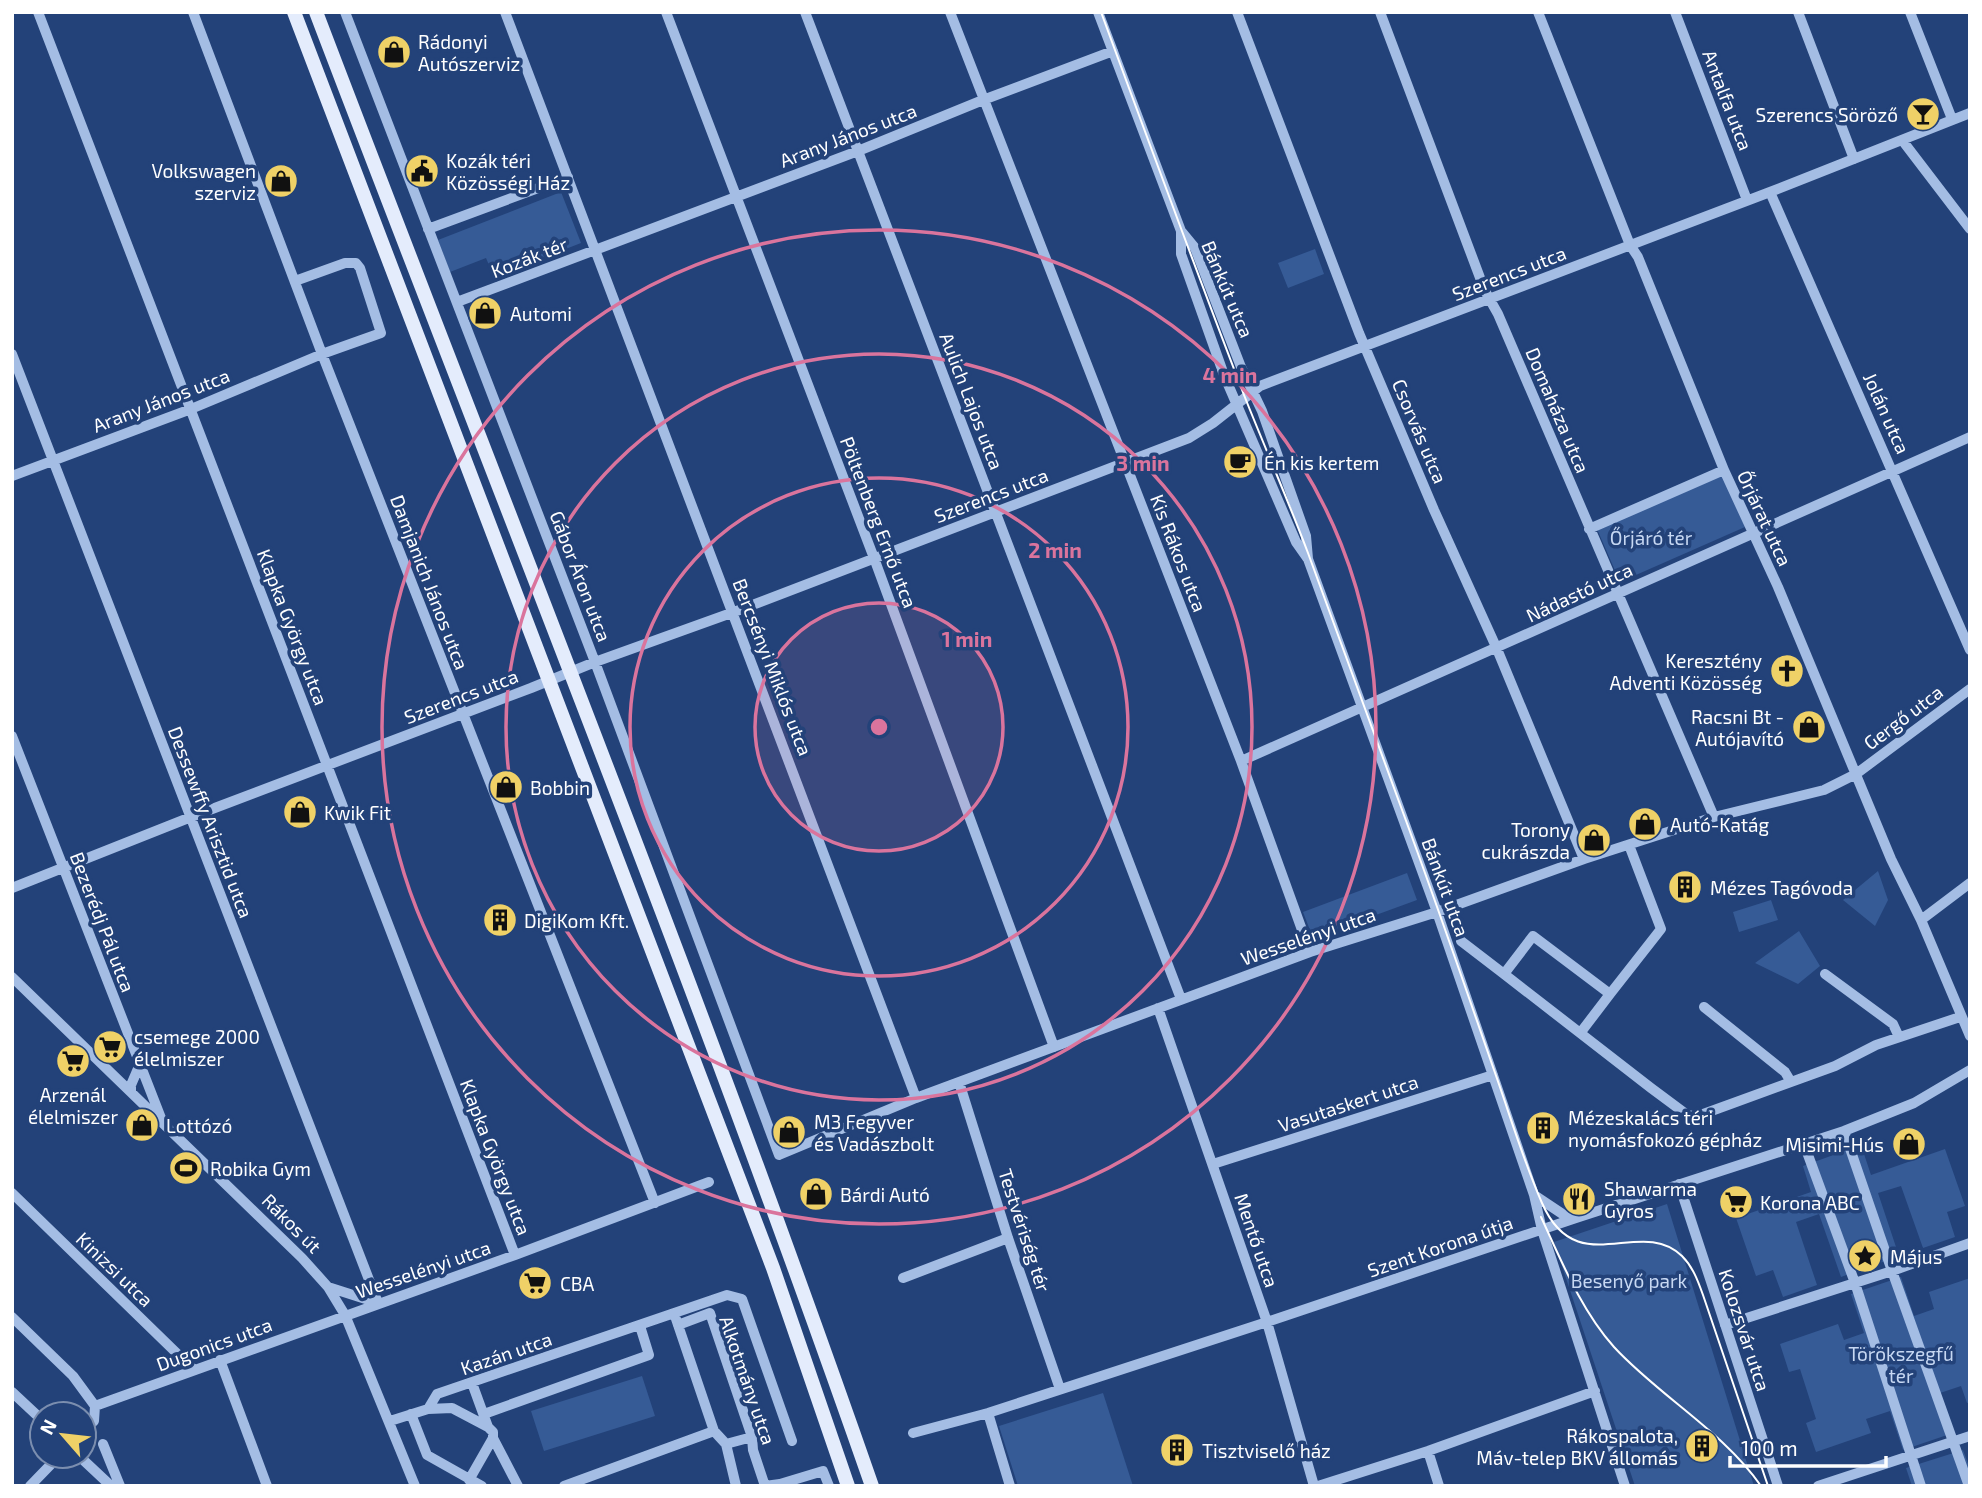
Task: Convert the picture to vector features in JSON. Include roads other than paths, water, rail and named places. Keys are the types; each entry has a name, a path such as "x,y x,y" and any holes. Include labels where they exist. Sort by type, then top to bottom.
{"main road":[{"path":"294,12 773,1268 848,1486"},
{"path":"316,12 759,1169 872,1486"}],"street":[{"name":"Klapka György utca","path":"38,12 515,1255"},
{"name":"Damjanich János utca","path":"193,12 322,354 654,1203"},
{"name":"Gábor Áron utca","path":"345,12 595,662 779,1154"},
{"path":"428,229 568,177 505,12"},
{"name":"Pöltenberg Ernő utca","path":"666,12 874,558 1054,1047"},
{"name":"Aulich Lajos utca","path":"805,12 1181,999"},
{"name":"Kis Rákos utca","path":"950,12 1241,761 1310,952"},
{"name":"Bánkút utca","path":"1098,12 1181,231 1195,248 1283,468 1306,536 1308,559 1437,912 1534,1195 1542,1230 1625,1486"},
{"name":"Csorvás utca","path":"1237,12 1365,347 1497,649 1584,859"},
{"name":"Domaháza utca","path":"1380,12 1489,300 1498,314 1714,817"},
{"name":"Őrjárat utca","path":"1538,12 1630,245 1638,257 1724,470 1857,774 1891,859 1921,920 1960,1017 1970,1035"},
{"name":"Antalfa utca","path":"1675,12 1747,200"},
{"path":"1798,12 1854,159"},
{"path":"1910,12 1952,119"},
{"name":"Arany János utca","path":"596,250 1113,51"},
{"name":"Szerencs utca","path":"12,888 570,671 734,612 1189,438 1266,384 1970,113"},
{"path":"1902,140 1970,229"},
{"name":"Kozák tér","path":"457,302 596,250 568,177"},
{"name":"Jolán utca","path":"1770,192 1970,649"},
{"name":"Bánkút utca","path":"1181,231 1181,254 1224,375 1296,542 1308,559"},
{"name":"Bercsényi Miklós utca","path":"596,250 916,1098"},
{"path":"295,281 345,263 356,262 360,268 381,333 322,354"},
{"name":"Dessewffy Arisztid utca","path":"12,354 378,1303"},
{"name":"Arany János utca","path":"12,476 191,409 322,354"},
{"name":"Nádastó utca","path":"1241,761 1970,437"},
{"path":"1589,529 1724,470"},
{"name":"Gergő utca","path":"1857,774 1970,689"},
{"name":"Bezerédj Pál utca","path":"12,736 162,1121"},
{"name":"Wesselényi utca","path":"779,1154 916,1098 1310,952 1437,912 1584,859 1714,817 1824,790 1857,774"},
{"path":"1581,1032 1661,929 1629,845"},
{"path":"1921,920 1970,883"},
{"path":"1504,974 1533,936 1610,994"},
{"path":"1461,941 1651,1088 1686,1114 1695,1117 1835,1066 1876,1045 1960,1017"},
{"path":"1825,974 1893,1024 1899,1037"},
{"name":"Rákos út","path":"12,977 302,1258 328,1287 345,1315 415,1486"},
{"path":"1704,1007 1785,1072 1791,1082"},
{"name":"Mentő utca","path":"1158,1008 1267,1322 1316,1486"},
{"path":"114,1077 128,1076 139,1066"},
{"path":"139,1066 131,1092 138,1092 147,1082"},
{"name":"Szent Korona útja","path":"913,1433 988,1413 1844,1131 1914,1103 1970,1070"},
{"name":"Vasutaskert utca","path":"1213,1164 1493,1075"},
{"name":"Testvériség tér","path":"959,1082 1008,1238 1060,1389"},
{"path":"1844,1131 1969,1486"},
{"path":"1804,1144 1855,1283 1921,1486"},
{"name":"Wesselényi utca","path":"345,1315 709,1182"},
{"name":"Kolozsvár utca","path":"1679,1184 1778,1486"},
{"name":"Kinizsi utca","path":"12,1193 194,1370"},
{"path":"1534,1195 1564,1215 1576,1218"},
{"path":"903,1278 1008,1238"},
{"path":"1725,1325 1970,1243"},
{"path":"328,1287 378,1303"},
{"name":"Alkotmány utca","path":"674,1313 727,1295 742,1299 792,1441"},
{"path":"674,1313 714,1432 726,1444 736,1486"},
{"name":"Kazán utca","path":"390,1421 428,1409 436,1394 674,1313"},
{"name":"Alkotmány utca","path":"678,1325 710,1313 752,1437 753,1450 765,1486"},
{"name":"Dugonics utca","path":"98,1405 345,1315"},
{"path":"12,1317 73,1376 91,1400"},
{"path":"484,1415 649,1355 640,1325"},
{"path":"220,1360 267,1486"},
{"path":"472,1383 490,1432 518,1486"},
{"path":"1316,1486 1428,1451 1595,1391"},
{"path":"12,1392 28,1407"},
{"path":"428,1409 452,1408 490,1432"},
{"path":"988,1413 1010,1486"},
{"path":"411,1414 427,1455 482,1486"},
{"path":"469,1480 490,1432"},
{"path":"564,1486 714,1432"},
{"path":"1818,1486 1970,1436"},
{"path":"726,1444 752,1437"},
{"path":"103,1444 120,1486"},
{"path":"1428,1451 1439,1486"},
{"path":"30,1486 45,1470"},
{"path":"94,1470 111,1486"},
{"path":"765,1486 823,1471 829,1486"}],"tram line":[{"path":"1101,12 1226,347 1320,586 1542,1203 1556,1227 1573,1239 1591,1244 1647,1242 1665,1245 1686,1260 1701,1290 1768,1486"},
{"path":"1541,1217 1573,1285 1602,1333 1632,1365 1728,1448 1761,1486"}],"place":[{"name":"Rádonyi Autószerviz","path":"394,52"},
{"name":"Szerencs Söröző","path":"1923,114"},
{"name":"Kozák téri Közösségi Ház","path":"422,171"},
{"name":"Volkswagen szerviz","path":"281,181"},
{"name":"Automi","path":"485,313"},
{"name":"Én kis kertem","path":"1240,462"},
{"name":"Keresztény Adventi Közösség","path":"1787,671"},
{"name":"Racsni Bt - Autójavító","path":"1809,727"},
{"name":"Bobbin","path":"506,787"},
{"name":"Kwik Fit","path":"300,812"},
{"name":"Autó-Katág","path":"1645,824"},
{"name":"Torony cukrászda","path":"1594,840"},
{"name":"Mézes Tagóvoda","path":"1685,887"},
{"name":"DigiKom Kft.","path":"500,920"},
{"name":"csemege 2000 élelmiszer","path":"110,1047"},
{"name":"Arzenál élelmiszer","path":"73,1061"},
{"name":"Lottózó","path":"142,1125"},
{"name":"Mézeskalács téri nyomásfokozó gépház","path":"1543,1128"},
{"name":"M3 Fegyver és Vadászbolt","path":"789,1132"},
{"name":"Misimi-Hús","path":"1909,1144"},
{"name":"Robika Gym","path":"186,1168"},
{"name":"Bárdi Autó","path":"816,1194"},
{"name":"Shawarma Gyros","path":"1579,1199"},
{"name":"Korona ABC","path":"1736,1202"},
{"name":"Május","path":"1865,1256"},
{"name":"CBA","path":"535,1283"},
{"name":"Rákospalota, Máv-telep BKV állomás","path":"1702,1446"},
{"name":"Tisztviselő ház","path":"1177,1450"}],"park label":[{"name":"Őrjáró tér","path":"1651,537"},
{"name":"Besenyő park","path":"1629,1280"},
{"name":"Törökszegfű tér","path":"1901,1364"}]}
